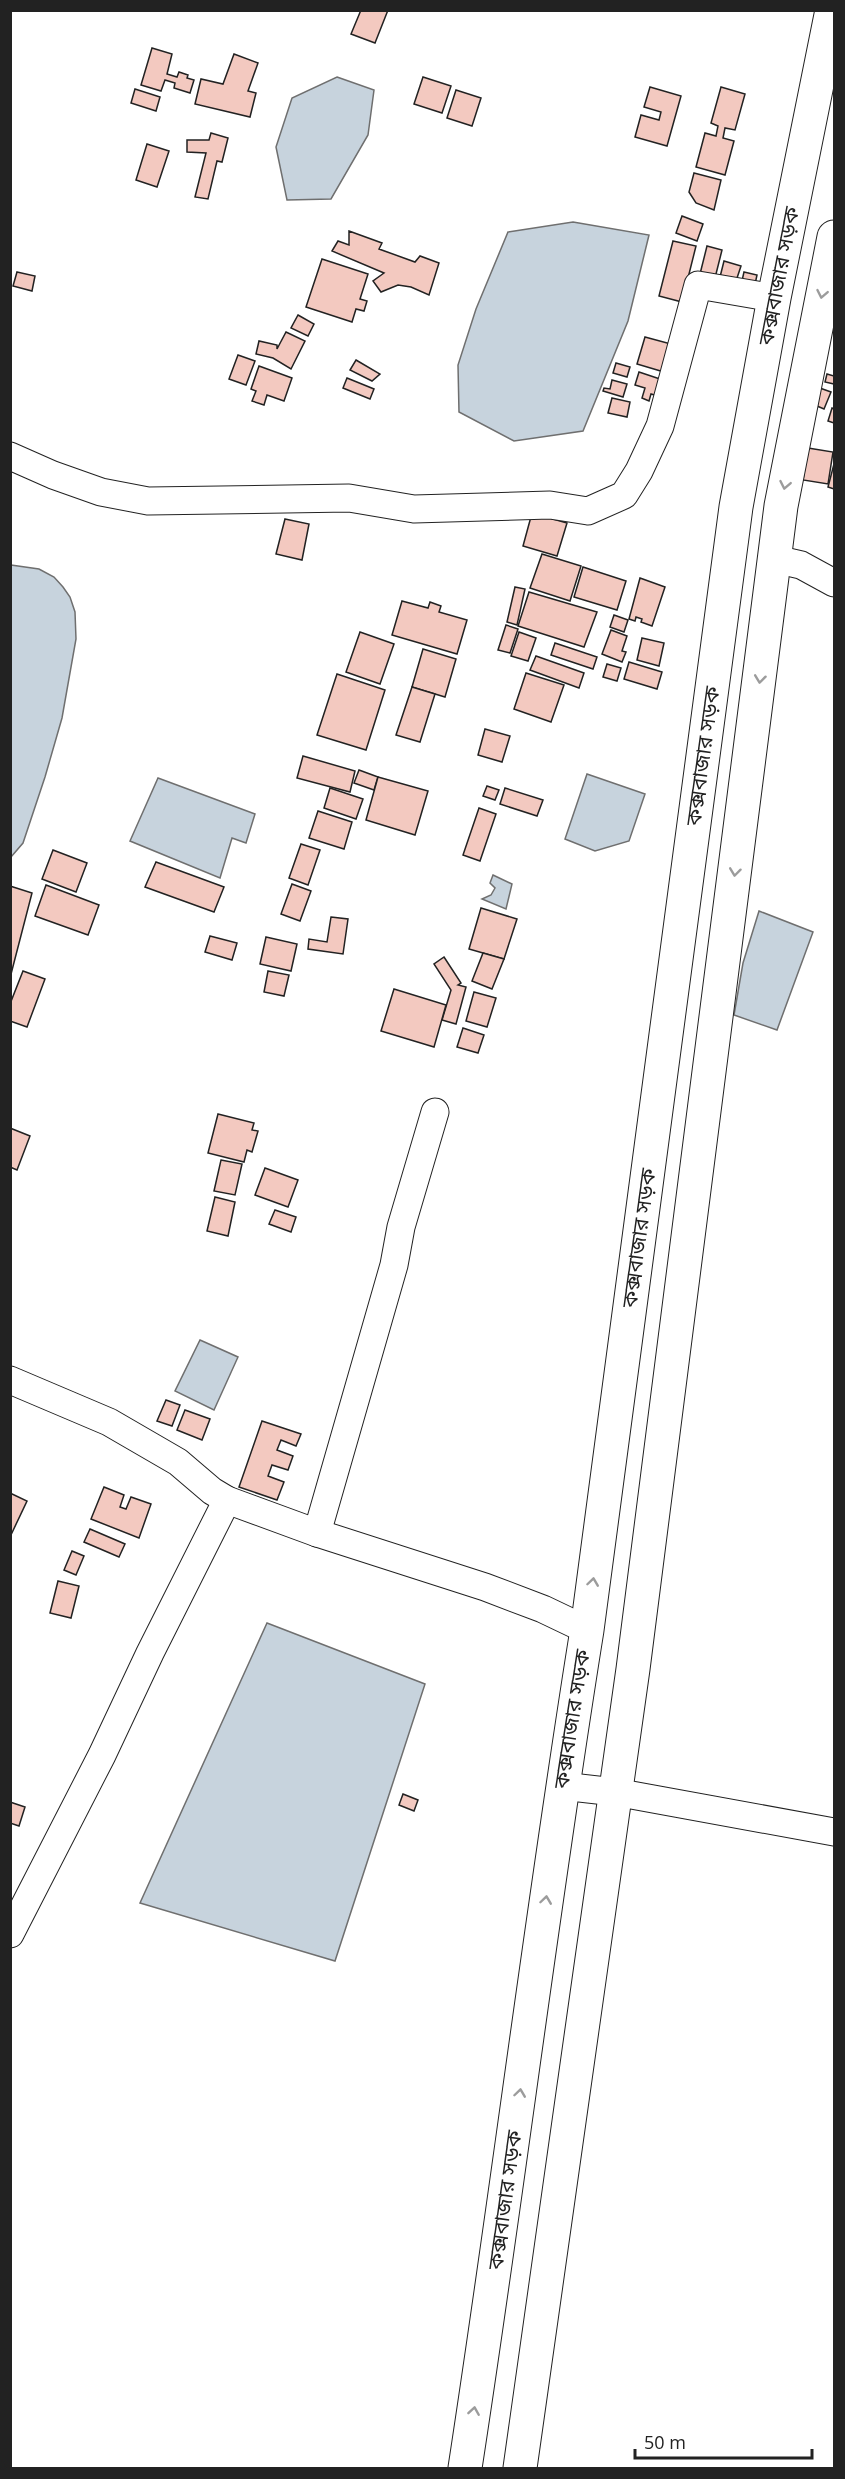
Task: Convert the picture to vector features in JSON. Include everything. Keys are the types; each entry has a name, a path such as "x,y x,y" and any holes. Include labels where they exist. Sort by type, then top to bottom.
{"highway":[{"name":"কক্সবাজার সড়ক","path":"465,2469 496,2269 562,1786 586,1630 730,546 774,298 832,10"},
{"path":"520,2469 615,1792 776,559 781,506 834,237"}],"street":[{"path":"10,456 53,475 101,492 148,501 349,498 414,509 550,505 588,512 624,495 639,471 660,426 698,285 774,298"},
{"path":"776,559 801,565 834,583"},
{"path":"317,1533 394,1265 401,1227 435,1112"},
{"path":"10,1380 109,1422 178,1462 212,1491 227,1500 317,1533 485,1587 543,1609 586,1630"},
{"path":"10,1934 102,1755 227,1500"},
{"path":"562,1786 615,1792 834,1832"}],"shaded area":[{"path":"337,77 374,90 368,135 331,199 287,200 276,147 292,98"},
{"path":"573,222 649,235 628,321 583,431 514,441 459,412 458,365 476,309 508,232"},
{"path":"11,565 39,569 54,577 63,587 70,597 75,612 76,639 62,718 45,777 23,843 11,857"},
{"path":"587,774 645,794 629,841 595,851 565,839"},
{"path":"158,778 255,814 246,843 232,838 220,878 130,841"},
{"path":"493,875 512,884 506,909 482,899 491,895 495,888 490,883"},
{"path":"759,911 813,932 777,1030 734,1015 743,963"},
{"path":"200,1340 238,1357 214,1410 175,1391"},
{"path":"267,1623 425,1684 335,1961 140,1903"}],"building":[{"path":"361,10 388,10 375,43 351,34"},
{"path":"152,48 172,54 167,74 177,77 179,72 194,80 190,93 174,88 175,83 165,80 161,91 141,85"},
{"path":"234,54 258,63 248,91 256,93 250,117 195,104 201,79 223,84"},
{"path":"423,77 451,86 442,113 414,104"},
{"path":"650,87 681,96 667,146 635,137 641,115 659,120 661,112 644,107"},
{"path":"721,87 745,94 735,130 725,128 723,138 734,141 725,175 696,167 705,133 716,136 718,126 711,123"},
{"path":"135,89 160,97 156,111 131,103"},
{"path":"456,90 481,98 472,126 447,118"},
{"path":"211,133 228,138 222,162 217,161 208,199 195,197 206,153 187,152 187,140 209,140"},
{"path":"147,144 169,151 157,187 136,180"},
{"path":"694,173 721,180 714,210 696,203 689,192"},
{"path":"682,216 703,224 697,241 676,233"},
{"path":"349,231 382,243 379,249 415,262 420,256 439,263 429,295 411,287 398,285 381,292 373,281 384,273 332,251 338,241 349,245"},
{"path":"673,241 696,246 682,302 659,296"},
{"path":"707,246 722,250 715,278 700,274"},
{"path":"322,259 368,274 360,299 367,301 364,311 356,309 352,322 306,307"},
{"path":"724,261 741,266 736,281 720,277"},
{"path":"17,272 35,276 32,291 13,286"},
{"path":"744,272 757,275 754,289 741,285"},
{"path":"298,315 314,324 308,336 291,328"},
{"path":"286,332 305,341 291,369 273,358 256,354 259,341 277,345 277,349"},
{"path":"645,337 671,344 664,372 637,364"},
{"path":"238,355 255,361 246,385 229,379"},
{"path":"356,360 380,374 372,381 350,370"},
{"path":"616,363 630,367 627,377 613,373"},
{"path":"259,366 292,378 284,401 267,395 264,405 252,401 256,391 251,389"},
{"path":"639,372 663,380 658,396 651,394 649,401 642,398 645,388 635,385"},
{"path":"827,374 834,376 834,384 825,382"},
{"path":"347,378 374,389 370,399 343,388"},
{"path":"612,380 627,384 623,397 603,391 604,388 610,389"},
{"path":"817,387 831,392 824,409 810,403"},
{"path":"612,398 630,402 627,417 608,413"},
{"path":"832,408 834,409 834,423 828,421"},
{"path":"808,448 833,452 828,484 803,480"},
{"path":"834,464 834,489 828,487"},
{"path":"532,513 567,523 557,556 523,546"},
{"path":"285,519 309,524 302,560 276,554"},
{"path":"542,554 581,566 570,601 530,588"},
{"path":"583,567 626,581 617,610 574,597"},
{"path":"640,578 665,587 652,626 641,622 642,619 636,617 635,621 629,619"},
{"path":"515,587 525,589 517,625 507,622"},
{"path":"529,592 597,612 584,647 518,626"},
{"path":"402,601 428,608 430,602 441,606 439,612 467,620 457,654 392,635"},
{"path":"614,615 628,620 624,632 610,627"},
{"path":"506,625 518,629 510,653 498,650"},
{"path":"611,630 627,636 622,651 626,652 622,662 602,654"},
{"path":"360,632 394,644 380,684 346,672"},
{"path":"519,632 536,638 528,661 511,656"},
{"path":"642,638 664,643 659,666 637,660"},
{"path":"555,643 597,657 593,669 551,655"},
{"path":"423,649 456,659 445,697 412,687"},
{"path":"536,656 584,673 579,688 530,670"},
{"path":"629,662 662,672 657,689 624,679"},
{"path":"607,664 621,668 617,681 603,677"},
{"path":"526,673 564,685 551,722 514,709"},
{"path":"337,674 385,690 366,750 317,735"},
{"path":"412,687 435,694 420,742 396,735"},
{"path":"485,729 510,736 502,762 478,755"},
{"path":"303,756 355,771 350,792 297,778"},
{"path":"359,770 378,777 374,790 354,783"},
{"path":"378,777 428,791 415,835 366,820"},
{"path":"487,786 499,790 495,800 483,796"},
{"path":"330,788 363,799 356,819 324,808"},
{"path":"505,788 543,800 537,816 500,804"},
{"path":"479,808 496,814 480,861 463,855"},
{"path":"318,811 352,822 344,849 309,838"},
{"path":"301,844 320,850 308,885 289,878"},
{"path":"53,850 87,863 76,892 42,879"},
{"path":"156,862 224,887 214,912 145,887"},
{"path":"292,884 311,891 300,921 281,914"},
{"path":"46,885 99,905 88,935 35,916"},
{"path":"10,886 32,893 10,978"},
{"path":"481,908 517,919 504,959 469,949"},
{"path":"331,917 348,919 343,954 308,949 309,939 327,942"},
{"path":"210,936 237,943 232,960 205,952"},
{"path":"266,937 297,944 291,971 260,964"},
{"path":"483,953 504,959 492,989 472,981"},
{"path":"444,957 461,983 458,985 466,987 456,1024 442,1020 451,990 434,964"},
{"path":"23,971 45,979 27,1027 10,1021 10,1004"},
{"path":"268,971 289,975 284,996 264,992"},
{"path":"394,989 446,1005 434,1047 381,1031"},
{"path":"474,992 496,998 487,1027 466,1021"},
{"path":"463,1028 484,1035 478,1053 457,1047"},
{"path":"218,1114 254,1123 252,1130 258,1131 252,1152 247,1150 244,1162 208,1153"},
{"path":"10,1128 30,1136 17,1170 10,1167"},
{"path":"221,1160 242,1164 235,1195 214,1191"},
{"path":"265,1168 298,1180 288,1207 255,1195"},
{"path":"215,1197 235,1202 228,1236 207,1231"},
{"path":"275,1210 296,1217 291,1232 269,1224"},
{"path":"166,1400 180,1405 172,1426 157,1421"},
{"path":"185,1410 210,1419 202,1440 177,1430"},
{"path":"262,1421 301,1434 296,1446 281,1440 277,1450 293,1456 288,1470 272,1465 268,1476 284,1482 277,1500 239,1487"},
{"path":"104,1487 124,1495 120,1507 126,1509 131,1497 151,1504 139,1538 91,1519"},
{"path":"10,1493 27,1501 10,1537"},
{"path":"90,1529 125,1544 119,1557 84,1542"},
{"path":"72,1551 84,1556 76,1575 64,1570"},
{"path":"58,1581 79,1586 71,1618 50,1613"},
{"path":"403,1794 418,1800 414,1811 399,1805"},
{"path":"10,1802 25,1807 19,1826 10,1823"}]}
